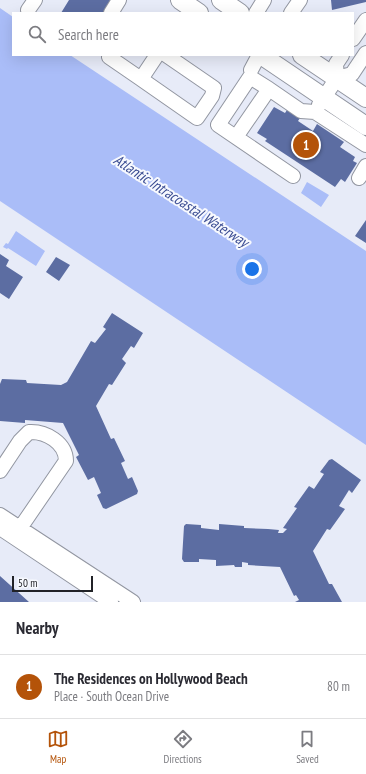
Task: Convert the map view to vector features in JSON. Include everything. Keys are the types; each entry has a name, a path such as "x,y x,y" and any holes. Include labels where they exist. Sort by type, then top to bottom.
{"main road":[{"path":"221,0 239,12"},
{"path":"262,56 284,71 319,104 366,126"},
{"path":"303,56 366,98"}],"street":[{"path":"112,12 120,0"},
{"path":"257,12 264,0"},
{"path":"354,38 366,20"},
{"path":"336,78 352,74 362,55"},
{"path":"140,79 155,56"},
{"path":"108,57 197,118 212,96 214,88 167,56"},
{"path":"250,70 259,56"},
{"path":"293,176 218,125 250,77 271,88 301,111 319,104 336,78 336,64 341,56"},
{"path":"236,137 284,71"},
{"path":"319,104 366,145"},
{"path":"0,472 20,441 29,432 40,432 60,443 66,452 66,461 17,532"},
{"path":"0,515 17,532 111,602"},
{"path":"0,528 17,532 133,602"}],"water":[{"name":"Atlantic Intracoastal Waterway","path":"0,8 12,16 12,56 72,56 366,251 366,445 0,201"},
{"path":"307,182 329,195 321,207 301,193"},
{"path":"16,231 45,251 36,266 8,248 3,247 6,243 8,244"}],"building":[{"path":"69,0 113,0 106,12 62,12"},
{"path":"331,0 366,0 366,2 332,10"},
{"path":"274,107 285,113 287,110 300,118 298,121 313,131 317,124 344,142 340,147 355,157 353,161 357,163 345,182 341,179 335,187 265,141 267,139 257,133"},
{"path":"366,220 366,243 355,236"},
{"path":"0,254 9,260 6,266 23,277 9,299 0,293"},
{"path":"56,257 70,265 59,281 46,272"},
{"path":"112,313 143,333 134,348 131,346 122,359 126,363 112,385 109,384 96,406 111,439 114,438 125,461 121,463 128,479 132,477 138,491 137,494 106,509 103,508 97,495 101,493 94,477 88,480 76,457 79,455 63,423 25,420 25,423 0,421 0,384 2,379 26,380 27,383 61,385 67,382 91,341 95,343 106,329 103,327"},
{"path":"332,459 361,480 352,493 349,490 339,506 345,509 330,530 327,529 313,551 329,584 332,584 342,602 295,602 299,600 296,595 294,596 280,567 248,565 248,563 242,562 242,567 235,567 234,565 216,566 216,560 199,559 199,562 184,562 182,559 184,526 186,524 201,525 201,528 219,530 219,524 244,526 244,528 279,530 278,533 283,533 287,529 283,528 297,508 294,507 309,486 314,489 324,474 320,472 329,460"},
{"path":"0,576 29,602 0,602"}],"place":[{"name":"The Residences on Hollywood Beach","path":"306,145"}]}
